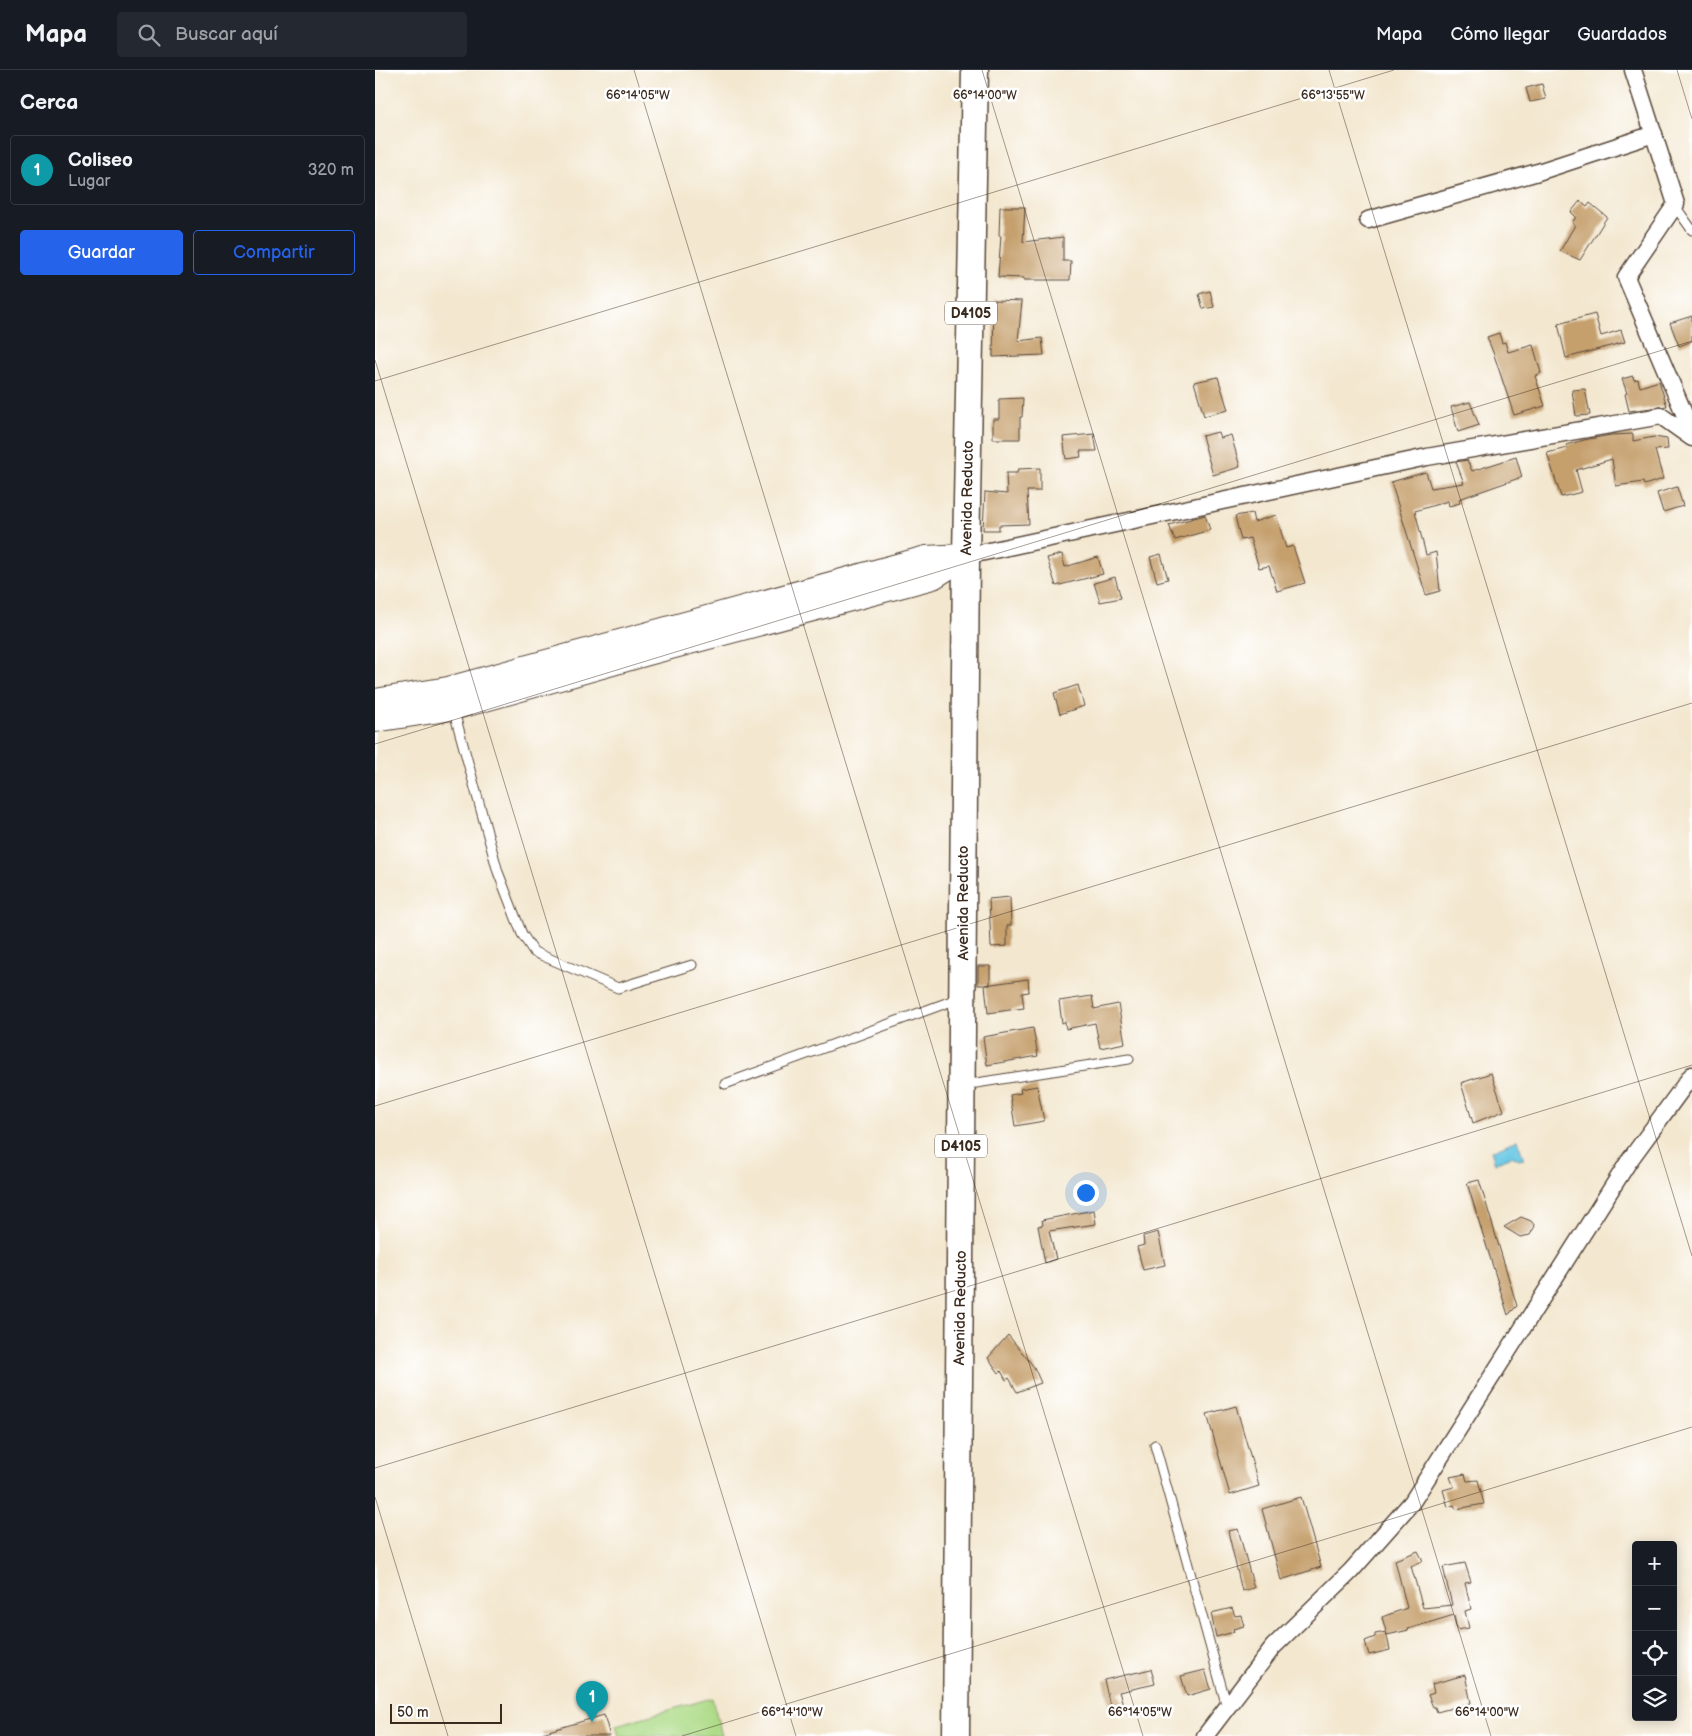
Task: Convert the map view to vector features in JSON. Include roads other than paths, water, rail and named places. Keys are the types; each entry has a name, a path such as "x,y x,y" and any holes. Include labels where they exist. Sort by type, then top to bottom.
{"main road":[{"name":"Avenida Reducto","path":"956,1736 966,556 975,70"}],"street":[{"path":"1633,70 1676,204 1626,277 1692,432"},
{"path":"1367,220 1538,172 1654,134"},
{"path":"375,720 645,644 933,577 966,556 1427,457 1661,416 1692,438"},
{"path":"375,701 450,699"},
{"path":"1205,1736 1273,1646 1351,1571 1413,1502 1629,1161 1692,1075"}],"lane":[{"path":"1675,206 1692,230"},
{"path":"450,699 498,872 523,934 534,952 618,988 692,965"},
{"path":"725,1084 962,997"},
{"path":"962,1086 1129,1059"},
{"path":"1155,1445 1227,1707"}],"water":[{"path":"1517,1140 1524,1159 1519,1160 1512,1156 1495,1163 1491,1151"}],"place":[{"name":"Coliseo","path":"592,1722"}]}
